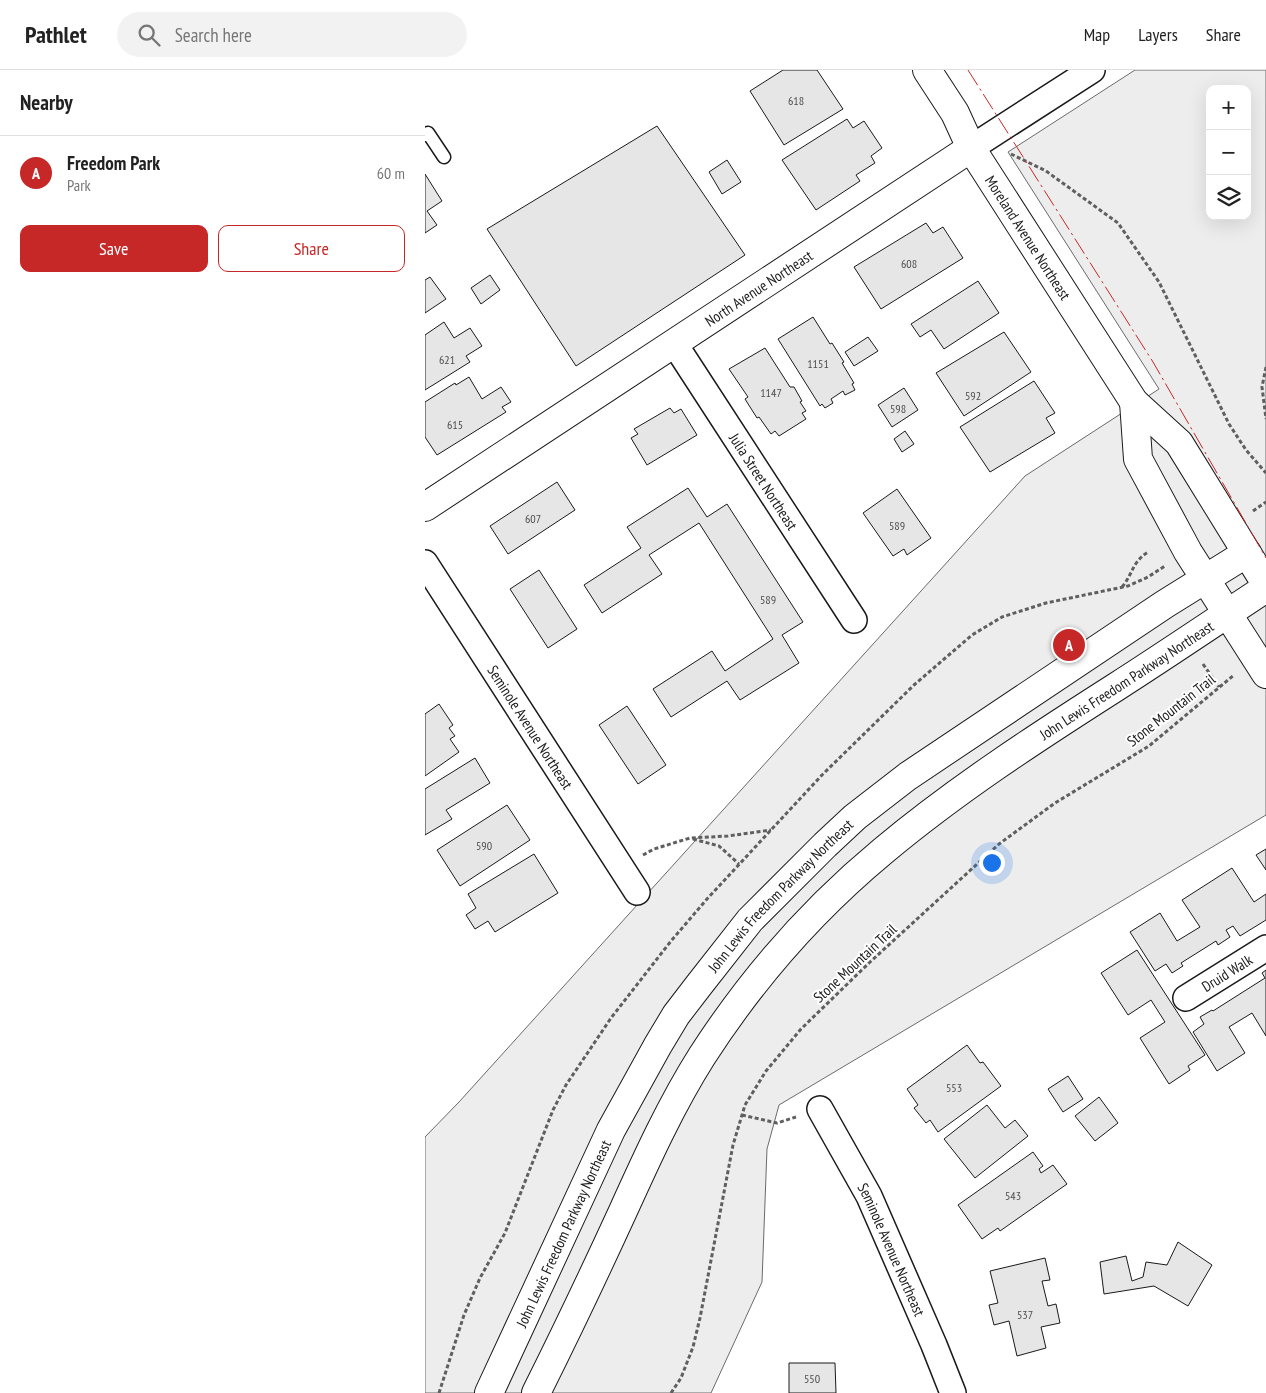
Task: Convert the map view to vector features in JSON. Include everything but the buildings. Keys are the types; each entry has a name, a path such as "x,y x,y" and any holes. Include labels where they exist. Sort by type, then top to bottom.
{"main road":[{"name":"Moreland Avenue Northeast","path":"927,70 955,113 971,148 1134,402 1179,443 1266,584"},
{"name":"North Avenue Northeast","path":"425,507 971,148"},
{"name":"Moreland Avenue Northeast","path":"1134,402 1137,459 1188,552 1266,674"},
{"name":"John Lewis Freedom Parkway Northeast","path":"489,1393 611,1130 633,1089 676,1015 750,920 825,845 890,790 1157,609 1247,553"},
{"name":"John Lewis Freedom Parkway Northeast","path":"536,1393 589,1285 661,1129 680,1095 702,1057 746,994 805,924 881,852 922,819 1039,736 1266,588"}],"street":[{"name":"North Avenue Northeast","path":"971,148 1092,70"},
{"name":"Julia Street Northeast","path":"674,342 854,620"},
{"name":"Seminole Avenue Northeast","path":"425,563 637,892"},
{"name":"Druid Walk","path":"1186,998 1266,948"},
{"name":"Seminole Avenue Northeast","path":"820,1109 869,1196 953,1393"}],"lane":[{"path":"425,134 427,133 444,157"}],"path":[{"path":"1008,152 1046,171 1118,223 1159,282 1229,424 1246,450 1266,473"},
{"path":"1266,367 1262,387 1266,419"},
{"path":"1121,588 1127,581 1135,563 1148,552"},
{"path":"1203,664 1219,687"},
{"name":"Stone Mountain Trail","path":"671,1393 681,1378 693,1347 728,1168 742,1114 753,1089 765,1071 801,1029 869,963 999,844 1055,803 1149,746 1235,674"},
{"path":"623,868 654,849 690,838 728,836 771,830"},
{"path":"690,838 719,846 739,864"},
{"path":"742,1114 777,1123 820,1109"}],"shaded area":[{"path":"1135,70 1266,70 1266,815 779,1105 767,1149 762,1282 711,1393 425,1393 425,1137 459,1102 1025,476 1159,389 1008,152"}],"power":[{"path":"968,70 1153,362 1266,558"}],"place":[{"name":"Freedom Park","path":"1069,645"}]}
